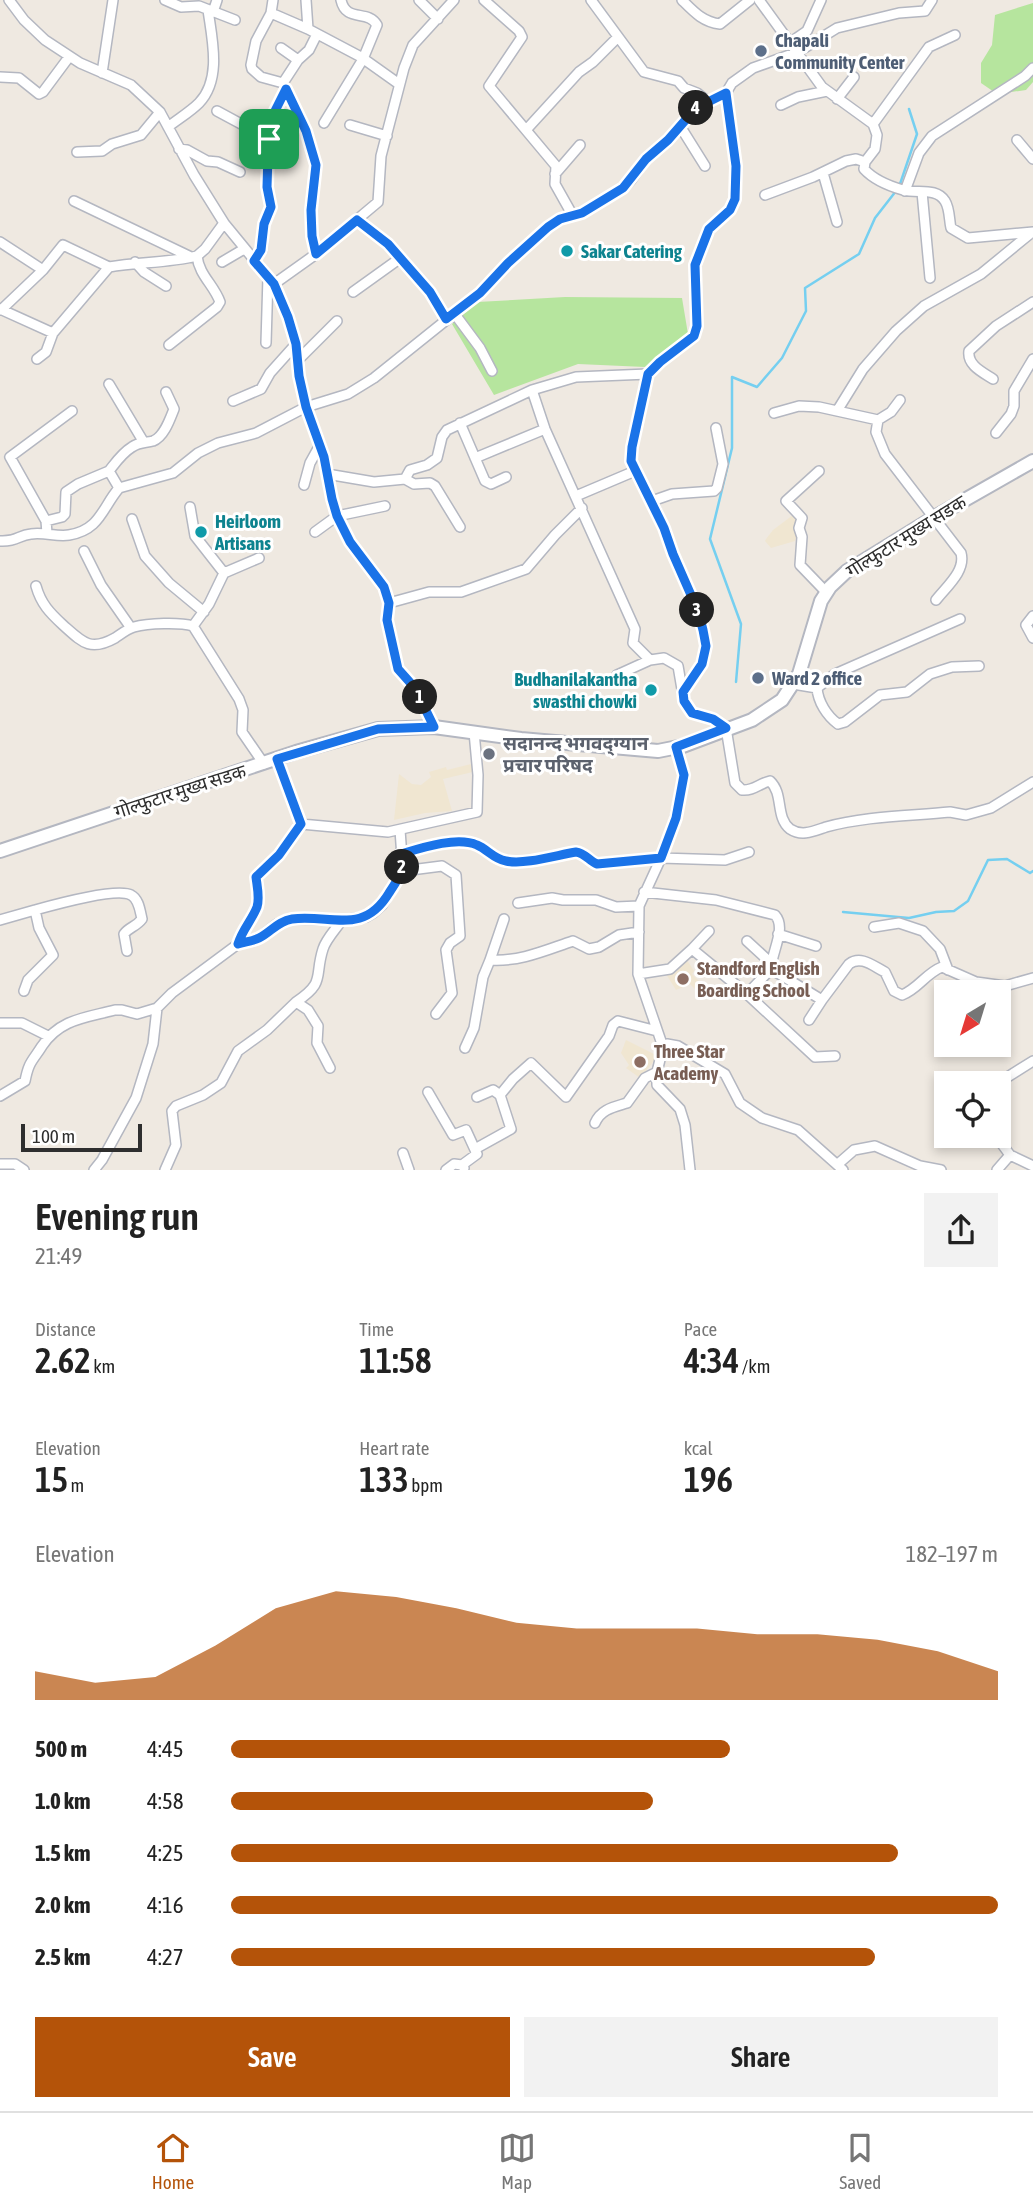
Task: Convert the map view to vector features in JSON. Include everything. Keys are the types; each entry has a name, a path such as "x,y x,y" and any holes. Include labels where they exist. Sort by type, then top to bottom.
{"main road":[{"name":"गोल्फुटार मुख्य सडक","path":"0,851 197,784 378,729 434,727 521,739 658,751 752,720 782,700 793,684 799,674 821,601 847,570 1033,461"}],"street":[{"path":"9,0 24,20 45,40 69,57 131,85 160,112 224,223 271,281 288,317 296,344 306,407 320,445 337,516 350,542 384,587 389,603 387,620 398,669 415,688 434,727"},
{"path":"102,72 113,0"},
{"path":"164,0 181,7 199,6 235,20"},
{"path":"168,127 202,101 210,85 214,68 211,11 217,0"},
{"path":"273,0 271,13 256,41 251,65 261,77 285,86 302,124 316,165 311,210 316,254"},
{"path":"306,0 308,29"},
{"path":"324,123 363,59 376,23 348,13 342,7 341,0"},
{"path":"419,0 438,19"},
{"path":"271,281 316,254 376,204 379,198 381,156 399,84 413,45 454,0"},
{"path":"484,0 521,34 489,86 556,166 555,184 573,216"},
{"path":"591,0 644,72 678,81 684,88 697,93 708,102"},
{"path":"682,0 707,22 720,24 750,0"},
{"path":"759,0 827,91 873,124 877,135 874,149 865,162 864,169 872,178 905,191 936,192 948,207 951,228 968,238 1033,232"},
{"path":"790,42 807,31 821,0"},
{"path":"0,541 14,542 28,534 68,535 87,530 98,521 119,488 173,472 198,453 218,443 256,433 306,407 357,389 404,356 480,293 548,227 623,188 646,159 668,140 696,108 726,93 732,83 753,68 798,52 837,28 899,13 925,11 932,0"},
{"path":"770,13 774,2"},
{"path":"271,13 308,29 363,59 399,84"},
{"path":"254,261 261,250 264,224 271,207 267,187 269,123 298,60 309,50 317,34"},
{"path":"873,124 929,47 955,36"},
{"path":"526,130 579,72 618,37"},
{"path":"281,48 298,60"},
{"path":"0,77 19,78 38,94 43,92 69,57"},
{"path":"905,191 919,153 932,136 1025,76 1033,68"},
{"path":"837,99 855,77"},
{"path":"781,105 798,97 827,91"},
{"path":"683,692 702,664 706,646 698,611 652,501 631,461 632,447 648,374 694,336 697,326 695,265 709,229 730,210 735,199 736,166 726,93"},
{"path":"217,111 269,139"},
{"path":"77,152 102,150 141,135 160,112"},
{"path":"290,148 290,128 302,124"},
{"path":"351,125 387,136"},
{"path":"680,126 705,166"},
{"path":"1017,140 1033,159"},
{"path":"555,174 580,145"},
{"path":"179,149 240,172"},
{"path":"765,195 823,173 846,161 856,159 865,162"},
{"path":"823,173 837,222"},
{"path":"922,192 930,278"},
{"path":"74,201 194,257 220,302 169,345"},
{"path":"357,220 388,244 480,348 492,371"},
{"path":"53,333 0,310 43,270 62,245 109,267 135,262 152,264 194,257 205,249 224,223"},
{"path":"836,411 863,369 896,331 925,306 981,274 1033,232"},
{"path":"0,242 43,270"},
{"path":"222,262 244,248"},
{"path":"353,292 399,259"},
{"path":"135,262 144,272 166,286"},
{"path":"37,359 46,352 53,333 109,267"},
{"path":"266,343 271,281"},
{"path":"993,379 972,363 968,356 969,351 996,326 1033,302"},
{"path":"298,360 337,321"},
{"path":"233,401 261,388 270,373 296,344"},
{"path":"996,433 1011,414 1014,390 1033,359"},
{"path":"405,479 410,470 427,465 437,458 442,437 447,430 532,390 576,377 648,374"},
{"path":"109,384 143,441"},
{"path":"532,390 545,429 635,629 633,643 650,660"},
{"path":"46,521 65,514 66,492 109,471 124,453 143,441 152,441 159,436 174,409 166,392"},
{"path":"774,413 800,405 878,420 891,412 900,400"},
{"path":"47,533 46,521 10,457 72,411"},
{"path":"878,420 876,432 885,454 961,553 960,569 936,600"},
{"path":"460,424 483,478 491,484 506,477"},
{"path":"652,501 671,494 714,491 717,488 723,464 716,428"},
{"path":"475,458 545,429"},
{"path":"304,485 310,463 320,445"},
{"path":"109,471 119,488"},
{"path":"576,496 635,471"},
{"path":"819,471 786,501 802,518 799,528 802,537 800,565 826,592"},
{"path":"327,474 374,482 405,479"},
{"path":"405,479 414,484 430,483 460,527"},
{"path":"315,532 337,516 385,506"},
{"path":"190,507 195,536 224,573"},
{"path":"389,603 429,592 461,593 526,569 582,508"},
{"path":"132,519 145,556 169,583 204,612"},
{"path":"84,551 101,585 131,628"},
{"path":"193,626 204,612 224,573 259,558"},
{"path":"36,586 47,610 82,642 101,645 131,628 185,624 193,626 239,699 243,710 242,732 270,761 301,824"},
{"path":"1033,616 1026,625 1033,638"},
{"path":"793,684 817,688 835,674 960,619"},
{"path":"617,675 650,660 664,658 678,666 684,701 692,713 713,719 726,728 735,783 742,790 751,791 761,783 770,781 776,786 783,822 793,831 805,834 842,823 950,812 966,816 991,808 1033,782"},
{"path":"817,688 822,705 838,724 845,722 880,695 907,692 930,674 952,667 979,666"},
{"path":"301,824 388,832 477,812 478,775 474,732"},
{"path":"676,747 684,775 676,818 639,906 638,974 663,1047 657,1085 680,1109 685,1125 690,1170"},
{"path":"238,944 241,933 257,908 259,899 256,877 279,855 301,824"},
{"path":"0,1096 25,1081 32,1058 48,1036 61,1026 115,1010 137,1014 157,1008 172,993 238,944 260,938 277,924 291,919 358,919 373,913 382,905 403,871 400,830"},
{"path":"401,854 435,845 463,842 476,844 505,861 519,862 576,852 583,853 597,864 661,858 725,860 749,852"},
{"path":"403,871 442,866 456,875 460,936 450,943 446,950 452,993 436,1014"},
{"path":"644,892 716,900 775,915 779,920 778,934 771,966 747,994"},
{"path":"0,920 79,899 123,893 133,895 142,919 124,934 127,951"},
{"path":"519,903 552,898 596,900 616,907 639,906"},
{"path":"24,991 28,981 53,956 39,928 35,910"},
{"path":"465,1048 474,1028 483,977 504,919"},
{"path":"165,1170 176,1145 173,1111 176,1106 203,1095 220,1083 238,1051 267,1030 317,984 323,947 342,920"},
{"path":"874,927 900,923 923,931 940,949 948,970"},
{"path":"638,974 670,969 709,931"},
{"path":"490,960 504,961 534,955 573,941 589,949 600,947 619,935 639,932"},
{"path":"778,934 816,946"},
{"path":"747,941 771,966 822,1000"},
{"path":"692,949 747,994 815,1057 835,1056"},
{"path":"808,1020 854,960 861,960 885,972 894,991 902,995 910,992 932,971 943,967 976,982 1005,986 1033,978"},
{"path":"296,1002 308,1010 318,1026 317,1043 330,1068"},
{"path":"94,1170 136,1098 153,1044 157,1008"},
{"path":"477,1097 513,1079 531,1063 566,1097 609,1036 612,1025 618,1021 657,1031"},
{"path":"0,1023 22,1023 48,1036"},
{"path":"663,1047 667,1044 678,1046 725,1074 740,1103 762,1118 798,1130 841,1167 854,1150 875,1146 920,1168 941,1170"},
{"path":"1011,1074 1033,1060"},
{"path":"595,1122 599,1115 611,1108 627,1104 645,1078 657,1072"},
{"path":"475,1149 511,1129 494,1088"},
{"path":"428,1091 453,1135 466,1130 477,1154 464,1167 454,1164 446,1170"},
{"path":"1005,1148 1010,1155 1033,1166"},
{"path":"403,1153 409,1170"},
{"path":"997,1170 1010,1155"},
{"path":"0,1164 15,1164 24,1170"}],"shaded area":[{"path":"793,515 801,523 795,541 771,548 766,539"},
{"path":"475,763 477,771 443,779 452,811 425,813 394,820 399,774 412,784 421,785 431,777 429,772"},
{"name":"Standford English Boarding School","path":"687,960 694,971 692,974 710,992 704,998 690,984 676,990 666,974"},
{"name":"Three Star Academy","path":"626,1040 658,1056 640,1078 626,1068 629,1065 621,1053"}],"green space":[{"path":"1033,3 1033,82 1026,90 997,94 981,83 981,63 992,45 995,15"},
{"path":"565,297 682,298 688,334 645,367 578,364 494,395 452,324 477,302"}],"waterway":[{"path":"900,184 917,134 909,109"},
{"path":"736,682 741,624 710,539 732,448 732,377 757,387 782,358 806,311 805,288 859,254 875,218 896,191"},
{"path":"843,912 909,918 954,911 968,901 988,860 1007,859 1030,873 1033,871"}],"place":[{"name":"Chapali Community Center","path":"761,51"},
{"name":"Sakar Catering","path":"567,251"},
{"name":"Heirloom Artisans","path":"201,532"},
{"name":"Ward 2 office","path":"758,678"},
{"name":"Budhanilakantha swasthi chowki","path":"651,690"},
{"name":"सदानन्द भगवद्ग्यान प्रचार परिषद","path":"489,754"},
{"name":"Standford English Boarding School","path":"683,979"},
{"name":"Three Star Academy","path":"640,1062"}],"route":[{"path":"286,89 306,131 316,165 311,210 316,254 357,220 388,244 430,292 446,319 480,293 548,227 560,219 582,213 623,188 646,159 668,140 696,108 726,93 736,166 735,199 730,210 709,229 695,265 697,326 694,336 648,374 632,447 631,461 664,528 698,611 703,630 706,646 702,664 683,692 684,701 692,713 713,719 726,728 676,747 684,775 676,818 661,858 597,864 583,853 576,852 519,862 505,861 476,844 463,842 435,845 401,854 403,871 382,905 366,917 342,920 291,919 277,924 260,938 238,944 241,933 257,908 259,899 256,877 279,855 301,824 277,759 378,729 434,727 415,688 398,669 387,620 389,603 384,587 350,542 337,516 324,457 306,407 296,344 288,317 274,284 254,261 261,250 264,224 271,207 267,187 269,139 272,114 286,89"}]}
